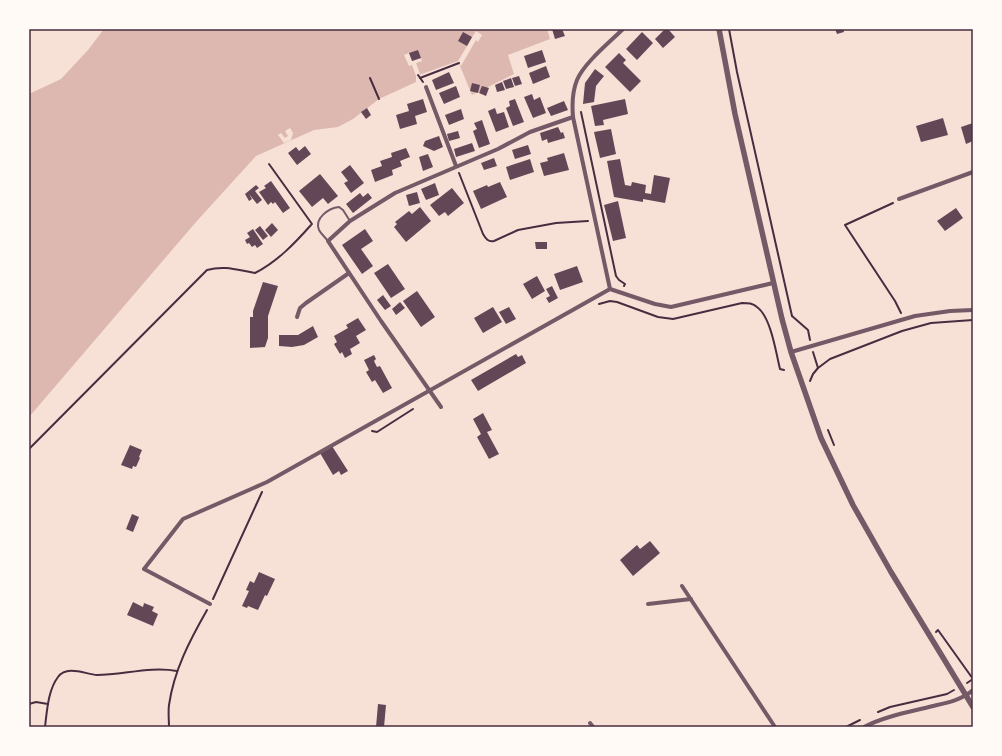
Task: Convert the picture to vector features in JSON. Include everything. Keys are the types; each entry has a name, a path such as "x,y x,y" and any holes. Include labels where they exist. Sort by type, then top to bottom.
{"street":[{"path":"610,289 573,117 572,104 573,92 577,80 584,68 623,29"},
{"path":"718,29 735,114 773,283 791,352 821,438 853,505 891,572 973,707"},
{"path":"426,87 456,166"},
{"path":"441,407 328,241 350,221 395,193 498,149 530,132 573,117"},
{"path":"900,200 973,172"},
{"path":"297,317 300,308 349,272"},
{"path":"210,604 144,569 183,519 267,482 610,289 655,304 671,307 773,283"},
{"path":"791,352 915,316 950,311 973,310"},
{"path":"682,586 775,727"},
{"path":"648,604 690,599"},
{"path":"864,727 889,717 950,702 969,694 973,690"}],"lane":[{"path":"328,241 319,230 318,224 323,214 329,210 339,207 343,210 350,221"}],"path":[{"path":"729,29 737,72 792,316"},
{"path":"420,78 460,64"},
{"path":"370,78 379,99"},
{"path":"579,106 616,276 625,284 620,303"},
{"path":"269,164 312,224 319,230"},
{"path":"456,166 483,234 487,240 494,241 518,230 556,223 595,220"},
{"path":"900,200 845,225 895,301 904,319"},
{"path":"29,449 207,270 218,267 227,267 255,273 262,270 295,244 312,224"},
{"path":"599,304 610,301 620,303 658,317 673,319 742,303 752,303 758,307 768,322 780,369 784,370"},
{"path":"810,388 810,381 818,368"},
{"path":"360,430 377,432 415,408"},
{"path":"825,424 834,446"},
{"path":"170,727 169,707 174,678 188,645 210,604 267,482"},
{"path":"938,638 935,632 938,630 973,679 966,683"},
{"path":"45,727 50,694 59,675 73,671 112,675 163,669 177,671"},
{"path":"872,715 890,707 947,694 960,686"},
{"path":"29,704 36,702 48,704"},
{"path":"846,727 866,718"}],"shaded area":[{"path":"104,29 547,29 550,39 508,55 514,74 472,95 458,61 416,76 416,82 379,99 353,119 338,127 314,130 256,156 196,222 29,417 29,94 61,79 88,50"}],"pier":[{"path":"476,31 482,35 478,42 476,40 461,66 458,61"},
{"path":"409,53 413,61 421,58 422,61 416,63 420,74 416,76 412,65 409,66 404,55"},
{"path":"290,128 293,133 291,140 284,143 278,135 281,133 285,138 288,136 285,131"}],"building":[{"path":"552,29 562,29 565,36 555,39"},
{"path":"665,29 668,29 675,37 663,48 655,39"},
{"path":"835,29 843,29 844,32 837,34"},
{"path":"463,32 472,37 467,46 458,41"},
{"path":"642,32 653,43 637,60 626,49"},
{"path":"418,50 421,58 412,61 409,53"},
{"path":"542,50 546,62 528,68 524,56"},
{"path":"619,53 626,60 623,63 641,81 630,92 605,67"},
{"path":"546,66 550,77 533,84 529,73"},
{"path":"595,69 604,76 596,86 594,102 583,104 585,83"},
{"path":"449,72 454,83 436,90 432,80"},
{"path":"519,76 522,84 515,86 512,78"},
{"path":"511,78 514,87 506,89 503,81"},
{"path":"502,82 505,90 497,92 495,85"},
{"path":"472,83 480,85 478,93 470,91"},
{"path":"456,86 460,97 444,104 439,93"},
{"path":"482,86 489,88 486,96 479,93"},
{"path":"532,94 534,100 540,97 546,113 533,118 524,97"},
{"path":"423,99 427,112 415,116 417,124 400,129 396,115 409,111 407,104"},
{"path":"515,99 524,122 513,126 506,108 510,106 509,101"},
{"path":"625,99 628,114 603,120 604,125 595,126 591,106"},
{"path":"564,101 568,110 551,116 547,108"},
{"path":"367,108 371,115 366,119 361,112"},
{"path":"495,108 497,114 504,112 509,127 496,132 488,111"},
{"path":"461,109 464,119 449,125 445,115"},
{"path":"943,118 948,135 921,142 916,126"},
{"path":"482,120 490,144 479,148 473,131 477,129 474,123"},
{"path":"973,123 973,141 966,144 961,127"},
{"path":"558,127 561,133 563,132 565,138 548,143 547,139 542,141 540,133"},
{"path":"611,129 616,154 600,158 594,132"},
{"path":"458,131 460,138 449,141 447,134"},
{"path":"439,136 443,147 434,151 423,146 425,141"},
{"path":"472,143 475,151 456,157 454,149"},
{"path":"528,145 531,154 515,159 512,150"},
{"path":"305,146 311,154 297,165 288,153 296,147 299,151"},
{"path":"406,148 410,157 400,161 402,166 392,170 393,175 375,182 371,170 382,166 380,161 392,157 391,153"},
{"path":"564,153 569,170 544,176 540,163 548,161 547,158"},
{"path":"428,154 433,167 423,171 419,157"},
{"path":"494,158 497,166 484,170 481,163"},
{"path":"530,159 534,172 510,180 506,167"},
{"path":"620,159 625,185 631,186 632,182 646,185 645,193 651,194 654,175 670,178 665,203 643,199 643,202 614,197 607,161"},
{"path":"350,165 364,183 351,193 344,183 348,181 341,172"},
{"path":"320,174 338,196 328,204 323,198 312,207 299,191"},
{"path":"271,181 290,208 283,213 275,202 273,204 271,202 268,205 259,192 266,188 264,186"},
{"path":"500,182 507,197 481,209 473,191 487,185 488,187"},
{"path":"435,183 439,195 426,200 421,189"},
{"path":"256,185 259,188 255,191 262,200 257,204 249,194 252,199 249,201 245,194"},
{"path":"452,188 464,203 448,216 445,212 439,216 430,205"},
{"path":"417,192 420,203 409,206 406,195"},
{"path":"360,193 363,197 368,193 372,198 353,213 346,204"},
{"path":"618,201 626,238 613,241 604,205"},
{"path":"420,207 431,221 406,242 394,227 397,224 395,222 409,211 412,214"},
{"path":"956,208 963,218 945,231 937,221"},
{"path":"272,223 278,230 271,237 265,230"},
{"path":"260,226 268,236 263,240 255,230"},
{"path":"253,229 263,244 257,248 255,245 252,247 249,243 247,244 245,240 250,237 247,233"},
{"path":"365,229 373,241 361,249 373,266 362,274 342,245"},
{"path":"535,242 547,242 547,249 536,249"},
{"path":"388,264 405,289 391,298 374,273"},
{"path":"577,266 583,282 560,290 554,274"},
{"path":"537,276 545,291 532,299 523,284"},
{"path":"263,282 278,286 268,316 268,338 265,347 250,348 250,317 253,317 253,311"},
{"path":"552,286 558,298 549,303 546,298 550,296 546,289"},
{"path":"417,291 435,317 421,327 403,301"},
{"path":"383,295 391,306 385,310 377,300"},
{"path":"400,302 405,308 396,315 392,309"},
{"path":"493,307 502,322 483,333 474,318"},
{"path":"509,307 516,319 506,324 499,312"},
{"path":"358,318 366,330 356,336 360,343 350,349 352,354 345,358 342,352 340,354 334,344 337,342 334,336 348,328 346,325"},
{"path":"313,326 318,337 304,345 292,347 279,346 279,335 298,335"},
{"path":"516,354 518,357 522,355 526,363 478,391 471,380"},
{"path":"374,355 376,359 374,361 377,367 380,366 392,388 383,393 375,380 372,382 366,372 369,370 364,360"},
{"path":"483,413 492,430 487,432 499,454 489,459 477,437 481,434 473,419"},
{"path":"130,445 142,450 136,467 133,466 132,469 121,465"},
{"path":"332,446 348,471 341,475 339,471 333,475 320,453"},
{"path":"132,514 139,517 133,532 126,529"},
{"path":"650,541 660,553 633,576 620,560 637,545 640,549"},
{"path":"259,572 275,579 267,596 265,595 258,610 248,606 247,608 242,606 249,591 246,590 250,581 254,583"},
{"path":"133,602 143,607 144,603 154,607 152,611 158,614 153,626 127,615"},
{"path":"378,704 386,705 384,727 376,727"}]}
